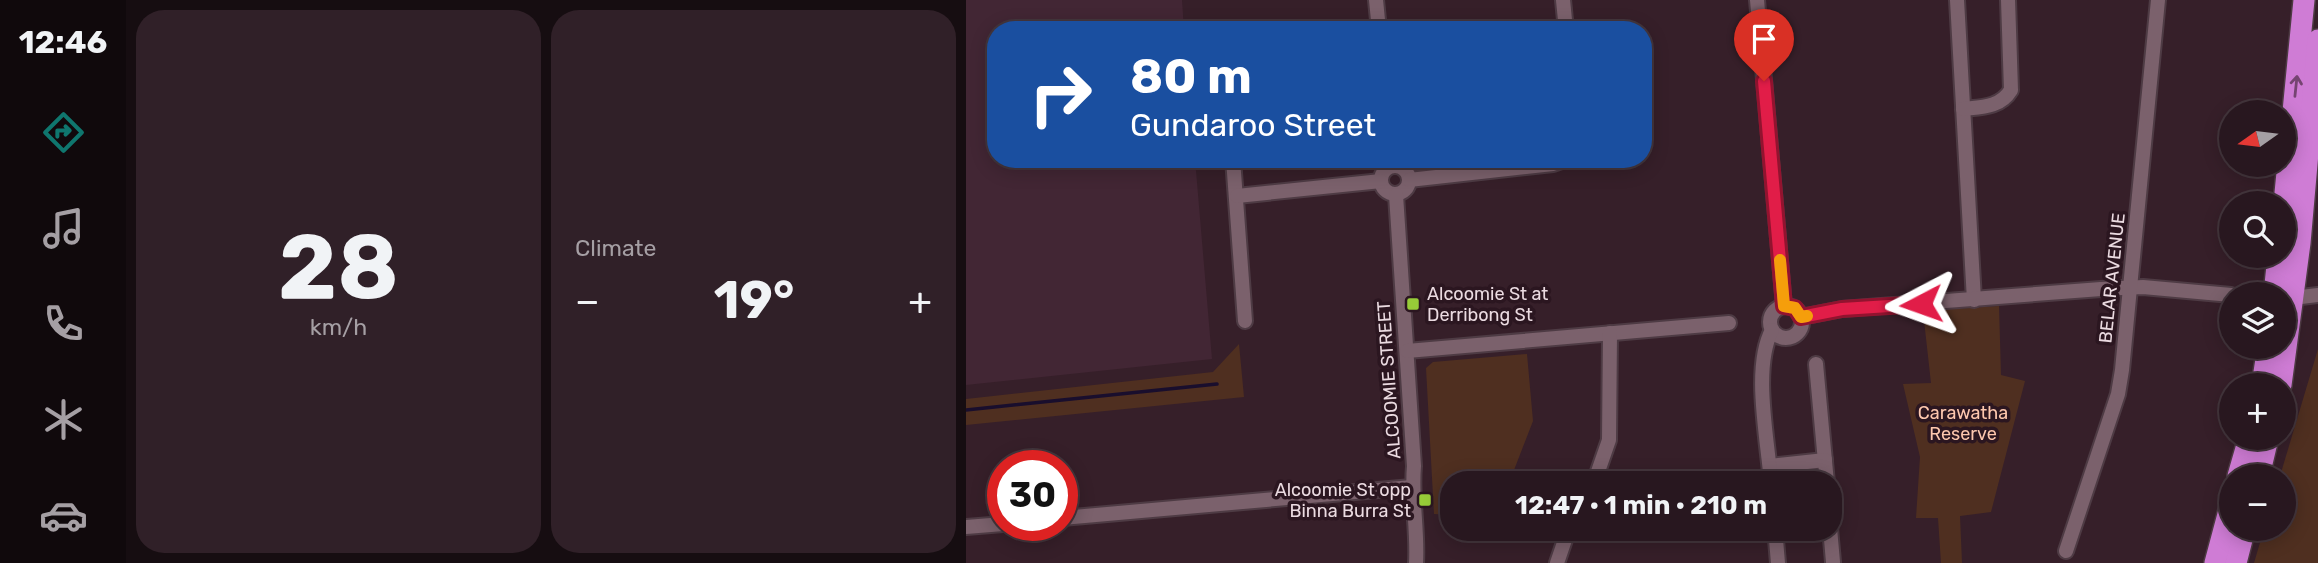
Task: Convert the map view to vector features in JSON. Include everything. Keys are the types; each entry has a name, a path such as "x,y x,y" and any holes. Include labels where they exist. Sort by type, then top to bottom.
{"highway":[{"path":"2285,191 2304,0"},
{"path":"2286,282 2318,40"},
{"path":"2215,563 2221,541"},
{"path":"2236,563 2242,541"}],"street":[{"path":"1376,0 1379,21"},
{"path":"1563,0 1565,21"},
{"path":"1757,0 1784,306"},
{"path":"1957,0 1974,300"},
{"path":"1963,108 1996,104 2005,99 2011,90 2008,0"},
{"name":"BELAR AVENUE","path":"2066,551 2118,394 2131,287 2158,0"},
{"path":"1234,168 1245,321"},
{"path":"1388,168 1381,181 1387,192 1396,195 1404,191 1409,180"},
{"path":"1402,168 1409,180"},
{"path":"1409,180 1517,168"},
{"path":"1237,196 1381,181"},
{"name":"ALCOOMIE STREET","path":"1396,195 1414,466 1412,488 1416,505 1416,563"},
{"path":"1801,317 1842,309 2131,287 2219,294"},
{"path":"2296,296 2318,295"},
{"path":"1770,471 1762,367 1765,344 1772,330 1772,314 1784,306 1795,308 1801,317 1801,327 1790,337 1780,337 1772,330"},
{"path":"1407,351 1729,323"},
{"path":"1598,471 1609,440 1610,333"},
{"path":"1816,365 1826,471"},
{"path":"1770,466 1825,460"},
{"path":"1078,517 1412,488"},
{"path":"966,527 987,525"},
{"path":"1558,563 1565,541"},
{"path":"1776,541 1777,563"},
{"path":"1831,541 1833,562"}],"shaded area":[{"path":"966,0 1182,0 1183,21 987,21 987,168 1196,168 1212,359 966,385"}],"green space":[{"name":"Carawatha Reserve","path":"1999,306 2001,375 2025,381 1991,512 1960,516 1962,563 1941,563 1938,518 1916,518 1920,457 1903,384 1931,383 1923,311"},
{"path":"1239,344 1244,397 966,425 966,399 1213,372"},
{"path":"2318,349 2318,563 2254,563 2260,541 2296,541 2296,464 2284,464 2288,450 2296,450 2296,423"},
{"path":"1527,354 1533,421 1514,471 1440,471 1440,514 1434,514 1426,368 1433,362"}],"waterway":[{"path":"966,410 1217,384"}],"slow traffic":[{"path":"1780,260 1784,306 1795,308 1801,317 1807,316"}],"place":[{"name":"Alcoomie St at Derribong St","path":"1413,304"},
{"name":"Alcoomie St opp Binna Burra St","path":"1425,500"}],"route":[{"path":"1764,81 1784,306 1795,308 1801,317 1842,309 1921,304"}]}
